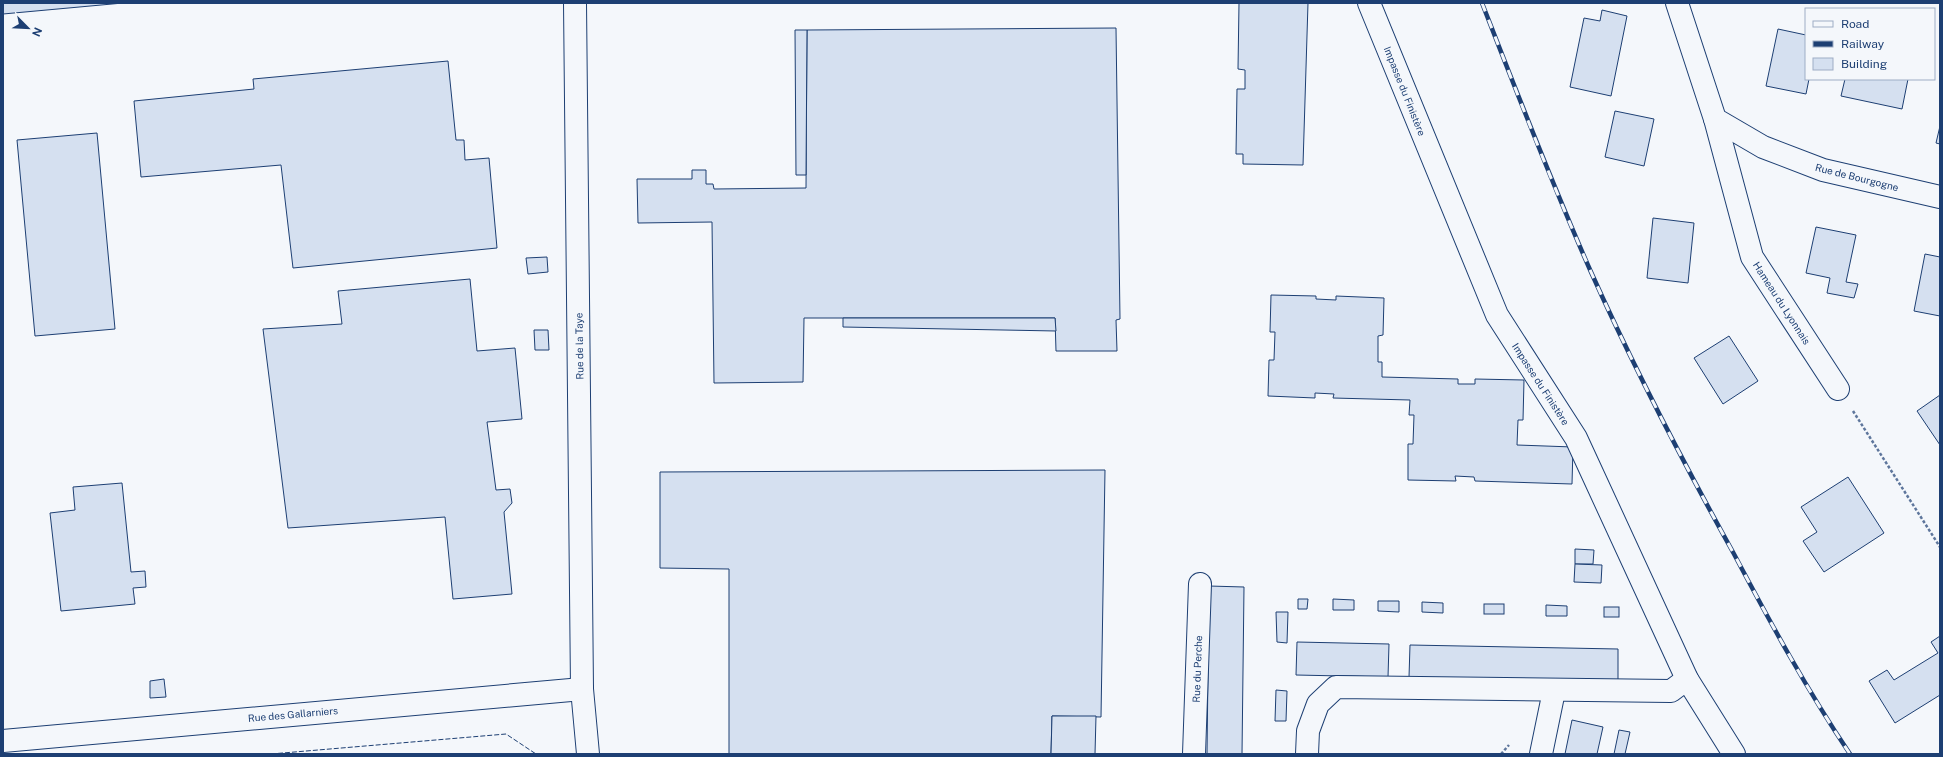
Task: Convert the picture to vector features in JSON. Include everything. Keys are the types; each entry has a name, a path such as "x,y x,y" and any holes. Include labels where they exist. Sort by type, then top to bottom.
{"street":[{"name":"Rue de la Taye","path":"575,3 582,689 588,754"},
{"name":"Impasse du Finistère","path":"1369,3 1497,315 1576,438 1687,679 1734,754"},
{"path":"1677,3 1715,119"},
{"name":"Rue de Bourgogne","path":"1715,119 1763,147 1823,170 1940,197"},
{"name":"Hameau du Lyonnais","path":"1715,119 1752,257 1838,389"},
{"name":"Rue du Perche","path":"1194,754 1200,584"},
{"path":"1308,754 1308,731 1318,704 1336,687 1671,691 1687,679"},
{"name":"Rue des Gallarniers","path":"3,741 582,689"},
{"path":"1541,754 1554,690"}],"path":[{"path":"1838,389 1940,547"},
{"path":"1501,754 1509,745"}],"building":[{"path":"3,3 123,3 3,14"},
{"path":"1239,3 1308,3 1303,165 1243,164 1243,154 1236,154 1237,89 1245,89 1245,70 1238,69"},
{"path":"1602,10 1627,16 1611,96 1570,87 1584,18 1600,21"},
{"path":"1116,28 1120,319 1116,320 1117,351 1056,351 1055,318 804,318 803,382 714,383 712,222 638,223 637,179 692,179 692,170 706,170 706,184 713,184 714,189 806,188 807,30"},
{"path":"1778,29 1805,35 1805,80 1809,80 1806,94 1766,86"},
{"path":"795,30 807,30 806,175 796,175"},
{"path":"448,61 456,140 464,140 465,160 489,158 497,248 293,268 281,165 141,177 134,101 254,89 253,79"},
{"path":"1845,80 1908,80 1902,109 1841,96"},
{"path":"1615,111 1654,119 1644,166 1605,157"},
{"path":"1940,126 1940,144 1936,143"},
{"path":"97,133 115,329 35,336 17,140"},
{"path":"1653,218 1694,223 1688,283 1647,278"},
{"path":"1816,227 1856,235 1846,282 1858,284 1854,298 1827,293 1830,278 1806,273"},
{"path":"1925,254 1940,257 1940,316 1914,311"},
{"path":"547,257 548,272 528,274 526,258"},
{"path":"470,279 477,351 515,348 522,419 487,422 496,490 510,489 512,503 504,512 512,594 453,599 445,517 288,528 263,329 342,324 338,291"},
{"path":"1271,295 1316,296 1316,299 1336,300 1336,296 1384,298 1383,335 1378,336 1378,362 1382,362 1382,377 1458,379 1458,384 1475,384 1475,379 1524,380 1523,420 1518,420 1517,445 1573,447 1572,484 1475,481 1474,477 1455,476 1456,481 1408,480 1408,444 1413,444 1414,415 1409,415 1410,400 1333,398 1334,394 1315,393 1315,398 1268,396 1269,360 1274,360 1275,332 1270,332"},
{"path":"843,318 1055,318 1056,331 843,327"},
{"path":"534,330 548,330 549,350 535,350"},
{"path":"1729,336 1758,381 1723,404 1694,358"},
{"path":"1940,395 1940,445 1917,411"},
{"path":"1105,470 1101,717 1052,716 1051,754 729,754 729,569 660,568 660,472"},
{"path":"1848,477 1884,533 1824,572 1803,541 1817,532 1801,507"},
{"path":"122,483 131,572 145,571 146,587 133,588 135,604 61,611 50,513 75,510 73,487"},
{"path":"1575,549 1594,550 1593,564 1575,564"},
{"path":"1575,564 1602,565 1601,583 1574,582"},
{"path":"1209,586 1244,587 1242,754 1207,754"},
{"path":"1298,599 1308,599 1307,609 1298,609"},
{"path":"1333,599 1354,600 1354,610 1333,610"},
{"path":"1378,601 1399,601 1399,612 1378,611"},
{"path":"1422,602 1443,603 1443,613 1422,612"},
{"path":"1484,604 1504,604 1504,614 1484,614"},
{"path":"1546,605 1567,606 1567,616 1546,616"},
{"path":"1604,607 1619,607 1619,617 1604,617"},
{"path":"1276,612 1288,612 1287,643 1277,642"},
{"path":"1940,636 1940,695 1895,723 1869,681 1887,670 1894,680 1938,653 1931,642"},
{"path":"1297,642 1389,644 1388,677 1296,675"},
{"path":"1410,645 1618,649 1618,683 1409,677"},
{"path":"164,679 166,697 150,698 150,681"},
{"path":"1276,690 1287,691 1286,721 1275,721"},
{"path":"1052,716 1096,716 1095,754 1051,754"},
{"path":"1572,720 1603,727 1597,754 1565,754"},
{"path":"1619,730 1630,732 1625,754 1614,754"}],"railway":[{"path":"1482,3 1562,206 1607,308 1696,485 1775,630 1804,681 1850,754"}],"fence":[{"path":"271,754 506,734 536,754"}]}
